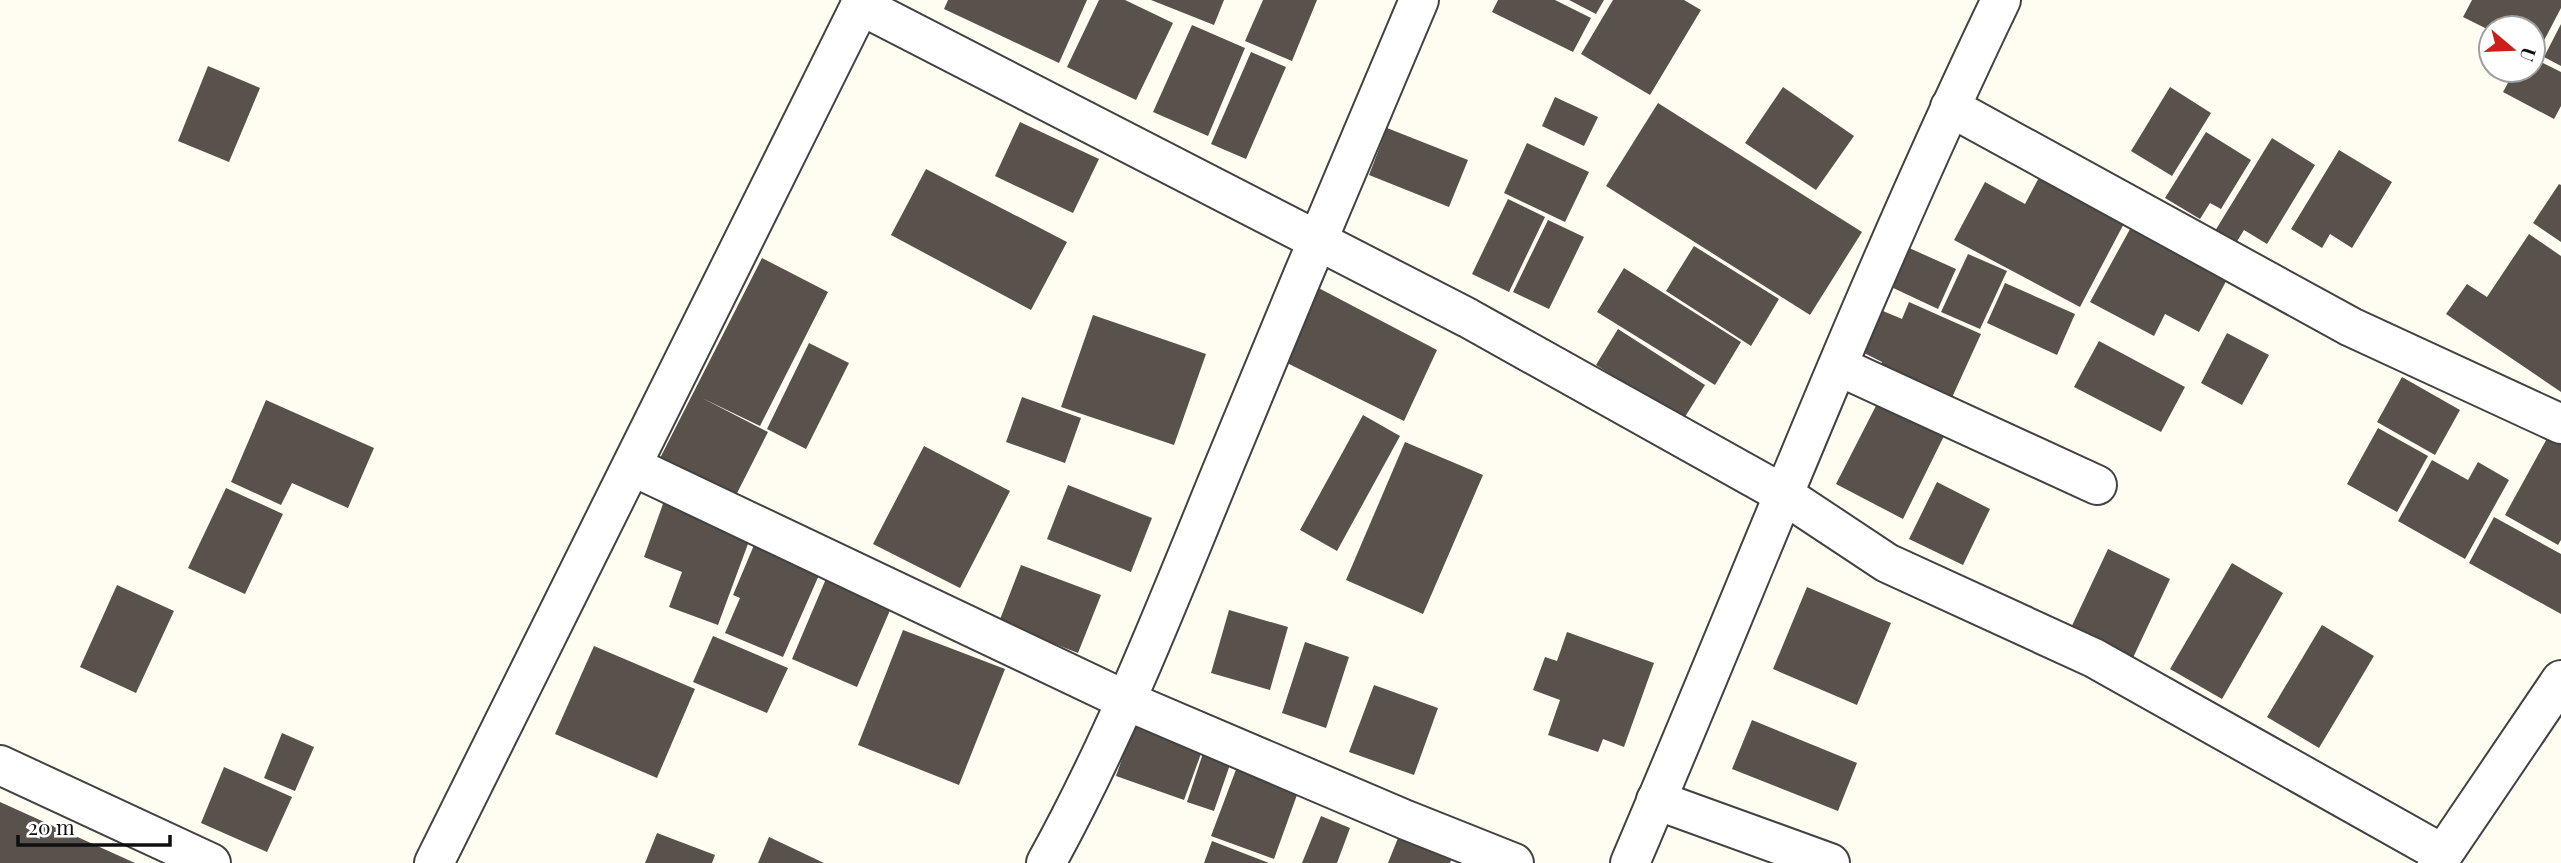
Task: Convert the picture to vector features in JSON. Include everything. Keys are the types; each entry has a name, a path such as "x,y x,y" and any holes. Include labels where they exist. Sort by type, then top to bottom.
{"street":[{"path":"1046,863 1080,801 1127,701 1419,0"},
{"path":"1630,863 1838,366 1950,107 2001,0"},
{"path":"434,863 861,3 1468,318 1783,494 1887,563 2094,659 2440,858 2561,680"},
{"path":"1950,107 2351,327 2561,424"},
{"path":"1838,366 2097,485"},
{"path":"632,466 1127,701 1514,863"},
{"path":"0,765 211,863"},
{"path":"1656,800 1830,863"}],"building":[{"path":"948,0 1087,0 1059,63 944,9"},
{"path":"1099,0 1125,0 1173,23 1136,100 1067,67"},
{"path":"1151,0 1224,0 1214,25"},
{"path":"1263,0 1317,0 1292,61 1245,41"},
{"path":"1498,0 1555,0 1591,18 1573,52 1492,12"},
{"path":"1569,0 1604,0 1596,14"},
{"path":"1613,0 1684,0 1701,10 1650,95 1581,54"},
{"path":"2472,0 2561,0 2561,8 2547,35 2547,14 2477,14 2477,24 2463,17"},
{"path":"2561,24 2561,66 2547,59 2547,51"},
{"path":"1192,25 1245,48 1208,136 1153,112"},
{"path":"1251,52 1286,67 1246,159 1211,144"},
{"path":"2547,65 2561,72 2561,106 2554,119 2503,92 2507,84 2547,84"},
{"path":"208,66 260,88 229,162 178,141"},
{"path":"1783,87 1854,136 1816,190 1745,143"},
{"path":"2170,87 2211,113 2172,176 2131,151"},
{"path":"1555,97 1598,117 1584,146 1542,126"},
{"path":"1658,103 1862,232 1810,315 1606,186"},
{"path":"1020,122 1099,159 1073,213 995,176"},
{"path":"1387,128 1468,160 1449,207 1369,175"},
{"path":"2206,132 2251,160 2221,209 2210,203 2200,219 2165,198"},
{"path":"2272,138 2315,165 2267,244 2244,230 2236,243 2215,231"},
{"path":"1527,143 1589,172 1565,222 1504,193"},
{"path":"2339,150 2392,182 2352,248 2330,234 2322,248 2291,229"},
{"path":"2044,168 2129,214 2080,307 1954,240 1985,182 2025,204"},
{"path":"926,169 1067,242 1031,310 891,235"},
{"path":"2559,184 2561,185 2561,242 2533,223"},
{"path":"1508,199 1545,217 1509,292 1472,274"},
{"path":"1548,220 1584,237 1549,309 1513,292"},
{"path":"2135,220 2231,272 2199,332 2165,314 2154,336 2090,302"},
{"path":"2529,234 2561,256 2561,392 2446,314 2467,284 2487,297"},
{"path":"1694,246 1779,299 1751,346 1666,291"},
{"path":"1907,247 1956,269 1938,309 1889,286"},
{"path":"1968,254 2007,271 1980,329 1941,312"},
{"path":"762,258 828,292 760,426 702,398 768,432 732,503 657,464"},
{"path":"1624,268 1741,342 1715,385 1597,312"},
{"path":"1309,283 1437,350 1404,421 1275,357"},
{"path":"2005,283 2075,314 2057,355 1987,323"},
{"path":"1909,302 1981,334 1949,404 1878,372 1882,362 1864,353 1883,311 1902,319"},
{"path":"1093,315 1206,354 1174,445 1061,407"},
{"path":"1618,329 1705,385 1683,420 1596,365"},
{"path":"2227,333 2269,355 2242,405 2201,383"},
{"path":"2099,341 2185,387 2161,432 2074,387"},
{"path":"809,343 849,363 806,449 767,429"},
{"path":"2402,377 2460,410 2435,455 2377,422"},
{"path":"1881,396 1947,430 1903,519 1836,484"},
{"path":"1022,397 1081,418 1065,463 1006,442"},
{"path":"266,400 374,448 348,508 292,483 281,505 231,482"},
{"path":"1363,415 1400,436 1337,551 1300,530"},
{"path":"2555,424 2561,428 2561,540 2558,545 2505,515"},
{"path":"2378,428 2428,456 2397,512 2347,484"},
{"path":"1405,442 1483,475 1423,614 1346,580"},
{"path":"924,446 1010,491 960,588 873,544"},
{"path":"2432,460 2468,480 2478,462 2509,480 2465,559 2398,521"},
{"path":"1937,482 1990,509 1963,565 1909,539"},
{"path":"1068,485 1152,518 1131,572 1047,539"},
{"path":"226,488 283,514 245,594 188,568"},
{"path":"664,501 752,533 718,625 669,607 682,572 644,557"},
{"path":"2494,517 2561,554 2561,614 2469,563"},
{"path":"757,538 823,566 783,657 725,633 740,598 733,595"},
{"path":"2108,549 2170,579 2131,662 2069,632"},
{"path":"2232,563 2283,593 2222,699 2170,669"},
{"path":"1021,565 1101,595 1078,653 999,622"},
{"path":"828,574 894,601 857,687 792,659"},
{"path":"117,585 174,611 136,693 80,667"},
{"path":"1807,587 1891,623 1857,705 1773,669"},
{"path":"1229,610 1288,627 1270,690 1211,673"},
{"path":"2322,625 2374,656 2319,748 2267,717"},
{"path":"903,630 1005,669 959,785 858,745"},
{"path":"1567,632 1654,663 1624,747 1603,739 1598,752 1548,735 1560,700 1533,690 1545,657 1557,661"},
{"path":"713,636 788,668 767,713 693,682"},
{"path":"1305,642 1349,657 1326,728 1282,713"},
{"path":"594,646 695,689 657,778 555,734"},
{"path":"1374,685 1438,708 1414,775 1349,752"},
{"path":"1136,719 1205,743 1184,800 1116,776"},
{"path":"1752,720 1857,763 1838,811 1732,769"},
{"path":"282,733 314,747 295,791 264,778"},
{"path":"1206,744 1234,753 1214,811 1187,802"},
{"path":"1240,759 1302,781 1274,859 1211,836"},
{"path":"224,767 292,797 267,852 201,823"},
{"path":"0,802 135,863 0,863"},
{"path":"1321,816 1350,828 1337,863 1302,863"},
{"path":"657,833 715,855 712,863 645,863"},
{"path":"769,837 824,863 758,863"},
{"path":"1398,838 1451,860 1450,863 1388,863"},
{"path":"1212,841 1269,863 1204,863"}]}
